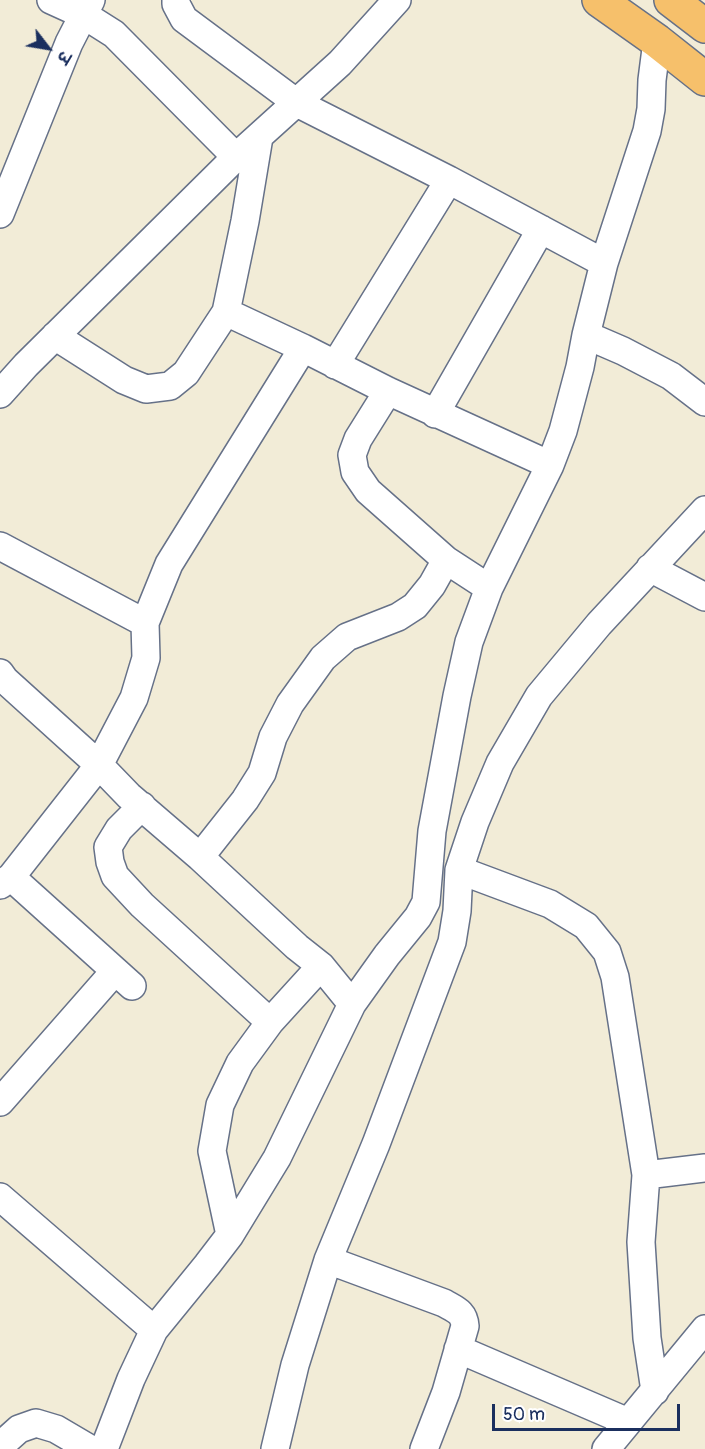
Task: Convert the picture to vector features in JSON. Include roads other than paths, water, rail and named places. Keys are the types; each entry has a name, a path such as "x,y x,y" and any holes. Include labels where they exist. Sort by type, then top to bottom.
{"main road":[{"path":"599,0 705,79"},
{"path":"671,0 705,26"}],"street":[{"path":"51,0 88,7 236,157"},
{"path":"176,0 184,19 297,103 449,180 604,263"},
{"path":"0,394 55,336 236,157 340,63 398,0"},
{"path":"0,214 9,164 88,7"},
{"path":"104,1449 131,1379 154,1330 230,1235 277,1158 352,1004 426,902 432,831 469,642 489,588 550,465 564,431 604,263 647,131 657,41"},
{"path":"55,336 124,380 146,389 170,386 186,373 226,312 245,222 259,137"},
{"path":"335,364 449,180"},
{"path":"435,414 542,229"},
{"path":"226,312 435,414 550,465"},
{"path":"586,335 671,376 705,402"},
{"path":"0,1102 124,978 5,881 99,765 134,698 146,658 145,623 169,564 303,348"},
{"path":"388,391 358,440 352,455 355,472 368,491 446,560 489,588"},
{"path":"275,1449 295,1365 328,1260 376,1144 452,942 457,911 459,870 475,822 500,763 539,696 599,624 705,510"},
{"path":"0,546 145,623"},
{"path":"200,857 245,800 262,773 273,737 290,704 323,658 347,637 398,617 415,606 432,585 446,560"},
{"path":"650,568 705,597"},
{"path":"0,673 141,806 321,966 352,1004"},
{"path":"141,806 119,829 108,847 115,876 142,905 270,1022"},
{"path":"459,870 550,904 586,926 608,952 615,976 646,1175 641,1242 647,1338 655,1391"},
{"path":"426,902 457,911"},
{"path":"230,1235 212,1151 220,1105 240,1063 270,1022 321,966"},
{"path":"646,1175 705,1168"},
{"path":"0,1197 154,1330"},
{"path":"328,1260 444,1303 458,1311 464,1318 465,1326 446,1392 424,1449"},
{"path":"606,1449 705,1329"},
{"path":"458,1349 628,1422"},
{"path":"0,1446 19,1429 36,1422 90,1449"}]}
